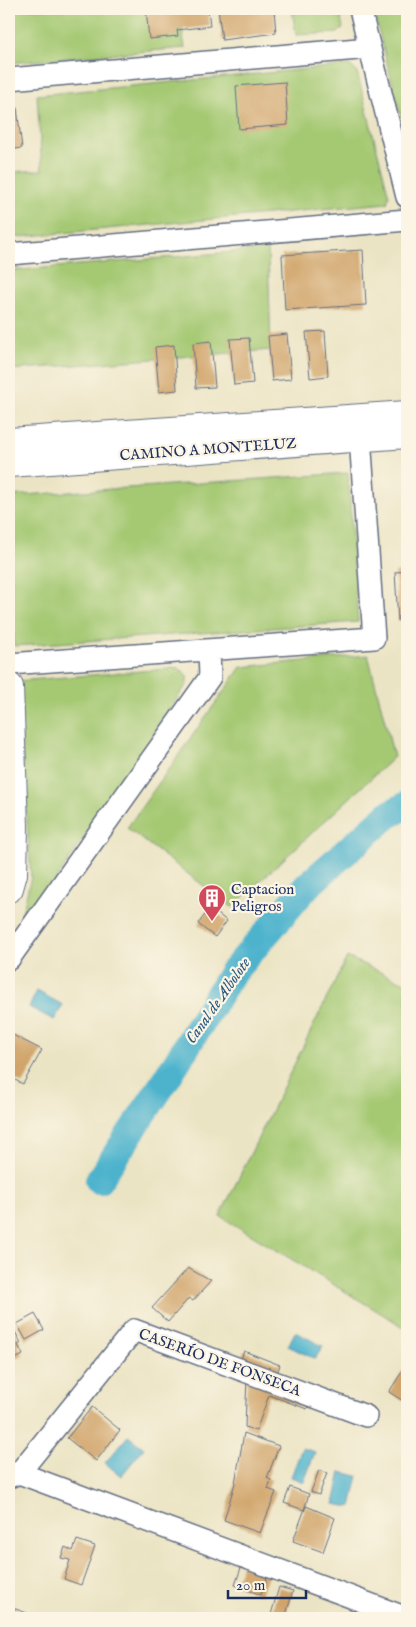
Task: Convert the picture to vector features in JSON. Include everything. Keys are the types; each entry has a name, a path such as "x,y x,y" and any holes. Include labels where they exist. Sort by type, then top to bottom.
{"street":[{"path":"360,9 407,197"},
{"path":"9,79 370,48"},
{"path":"9,254 407,220"},
{"name":"CAMINO A MONTELUZ","path":"9,463 359,428 407,414"},
{"path":"9,664 374,638 359,428"},
{"name":"CAMINO A MONTELUZ","path":"9,442 359,428 407,434"},
{"path":"9,959 210,677 209,650"},
{"path":"9,688 14,827 14,874 9,888"},
{"name":"CASERÍO DE FONSECA","path":"366,1416 134,1330 14,1475 407,1618"}],"green space":[{"path":"9,9 179,9 185,48 9,63"},
{"path":"292,9 339,9 343,28 338,33 296,35"},
{"path":"373,9 407,9 407,140"},
{"path":"350,65 357,72 389,196 387,203 9,238 9,172 42,170 37,95"},
{"path":"268,249 271,350 9,370 9,271"},
{"path":"348,473 358,622 14,646 9,558 9,496"},
{"path":"368,655 394,757 232,907 127,828 241,667"},
{"path":"178,668 187,675 187,684 15,941 31,877 17,681"},
{"path":"347,957 407,984 407,1329 220,1216"}],"water":[{"path":"37,991 63,1005 54,1020 29,1007"},
{"path":"295,1332 323,1346 315,1359 288,1346"},
{"path":"128,1436 144,1448 121,1476 105,1463"},
{"path":"302,1448 315,1452 304,1482 291,1477"},
{"path":"341,1472 358,1476 351,1507 334,1504"}],"building":[{"path":"146,9 208,9 210,26 177,30 178,36 149,39"},
{"path":"218,9 274,9 276,33 222,40"},
{"path":"285,82 288,125 239,129 236,86"},
{"path":"17,108 22,148 9,150 9,109"},
{"path":"363,250 366,305 285,310 282,255"},
{"path":"325,331 328,376 310,378 306,332"},
{"path":"287,334 291,379 272,381 268,336"},
{"path":"249,338 253,383 234,385 230,339"},
{"path":"211,341 215,387 196,388 193,343"},
{"path":"174,345 177,390 159,392 155,347"},
{"path":"407,571 407,620 398,621 395,572"},
{"name":"Captacion Peligros","path":"210,908 227,921 215,937 198,924"},
{"path":"9,1033 42,1050 23,1084 9,1077"},
{"path":"188,1268 211,1281 193,1301 189,1298 168,1322 152,1308"},
{"path":"35,1314 44,1330 26,1340 17,1324"},
{"path":"12,1326 21,1343 18,1345 23,1355 9,1362 9,1328"},
{"path":"244,1351 280,1365 276,1376 240,1362"},
{"path":"407,1364 407,1395 403,1401 389,1392"},
{"path":"247,1377 310,1400 307,1409 269,1395 256,1431 245,1427"},
{"path":"92,1407 120,1430 96,1461 67,1438"},
{"path":"244,1433 279,1446 267,1478 271,1480 268,1489 276,1492 260,1533 224,1520 235,1483"},
{"path":"319,1470 327,1473 319,1495 311,1492"},
{"path":"290,1487 309,1494 304,1510 284,1503"},
{"path":"306,1506 335,1518 323,1552 293,1541"},
{"path":"77,1540 95,1546 81,1585 64,1579 70,1560 61,1558 65,1547 73,1551"},
{"path":"242,1565 268,1575 261,1595 235,1585"},
{"path":"279,1587 293,1591 285,1618 270,1618"},
{"path":"13,1608 35,1616 35,1618 9,1618"}],"waterway":[{"name":"Canal de Albolote","path":"99,1180 165,1081 232,973 307,886 388,815 407,805"}],"place":[{"name":"Captacion Peligros","path":"212,922"}]}
